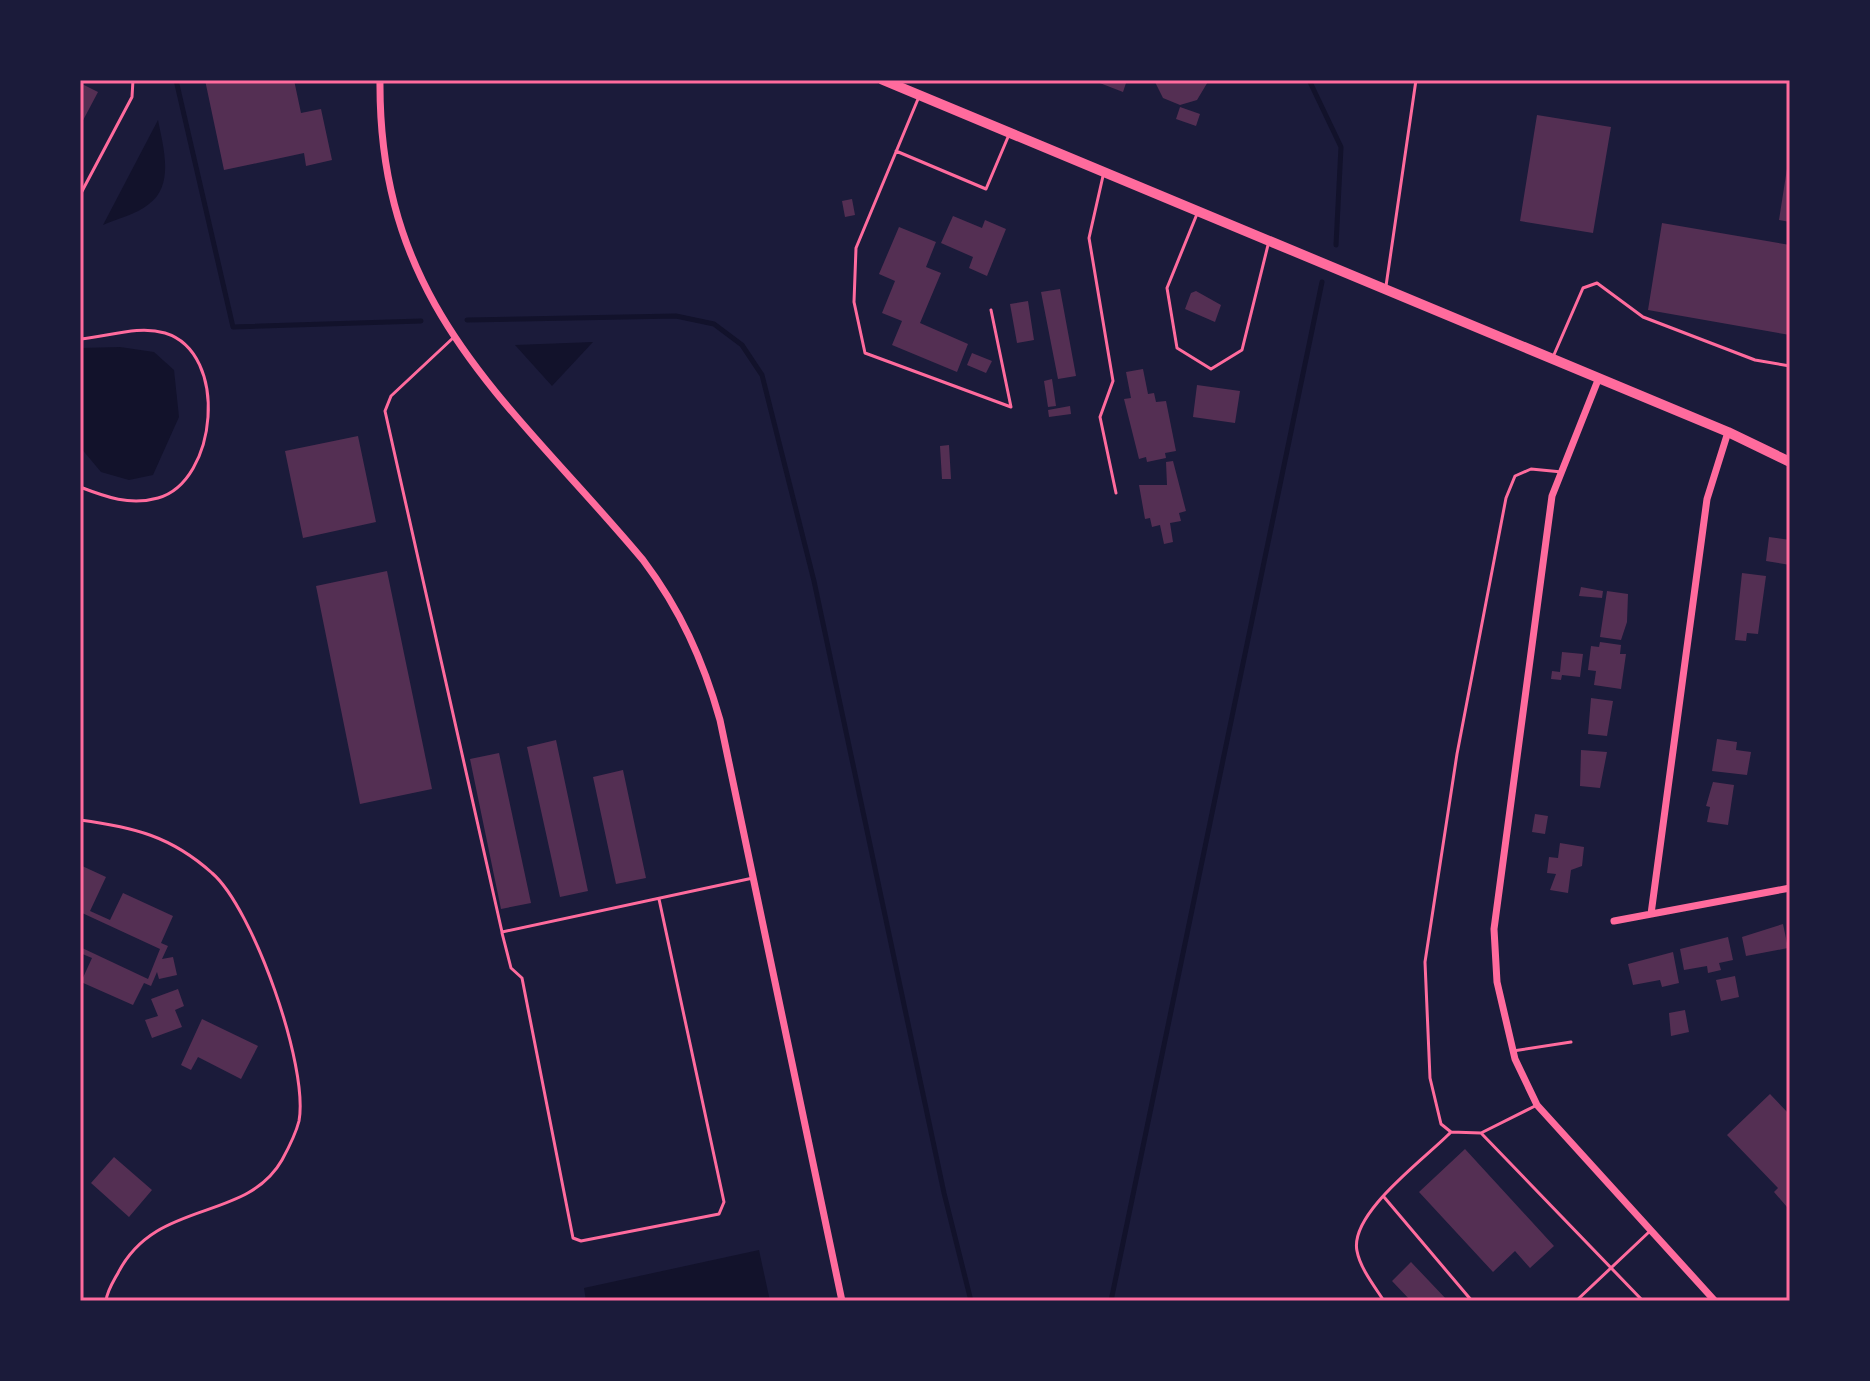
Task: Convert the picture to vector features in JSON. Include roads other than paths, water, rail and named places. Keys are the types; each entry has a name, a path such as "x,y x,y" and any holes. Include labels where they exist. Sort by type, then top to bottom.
{"main road":[{"path":"883,80 1728,432 1790,462"}],"street":[{"path":"380,80 385,169 400,230 413,264 453,338 484,380 643,560 682,618 702,662 720,720 842,1301"},
{"path":"1598,380 1552,496 1494,929 1497,982 1513,1051 1537,1105 1649,1232 1715,1301"},
{"path":"1651,914 1707,499 1728,432"},
{"path":"1614,921 1790,888"}],"lane":[{"path":"80,195 132,97 133,80"},
{"path":"1385,289 1416,80"},
{"path":"919,95 853,265 854,302 865,353 1011,407 991,310"},
{"path":"896,151 986,189 1010,133"},
{"path":"1104,173 1089,238 1113,381 1100,417 1116,493"},
{"path":"1198,211 1167,288 1177,348 1211,369 1242,350 1269,242"},
{"path":"1552,360 1583,288 1597,283 1643,317 1755,360 1790,366"},
{"path":"453,338 391,396 385,411 502,932 511,968 522,978 573,1238 581,1241 719,1214 724,1202 659,899"},
{"path":"1537,1105 1481,1133 1451,1132 1441,1124 1430,1078 1425,962 1457,754 1506,498 1515,476 1531,469 1562,472"},
{"path":"80,820 134,827 175,845 215,875 242,917 287,1025 297,1063 299,1121 282,1159 267,1181 243,1195 156,1229 127,1255 106,1301"},
{"path":"502,932 753,878"},
{"path":"1513,1051 1571,1042"},
{"path":"1384,1301 1357,1251 1359,1226 1384,1196 1451,1132"},
{"path":"1481,1133 1643,1301"},
{"path":"1384,1196 1472,1301"},
{"path":"1576,1301 1649,1232"}],"waterway":[{"path":"176,80 233,327 421,321"},
{"path":"1309,80 1341,147 1336,245"},
{"path":"1111,1301 1322,282"},
{"path":"467,320 676,316 714,324 742,345 762,375 814,581 944,1193 971,1301"}]}
